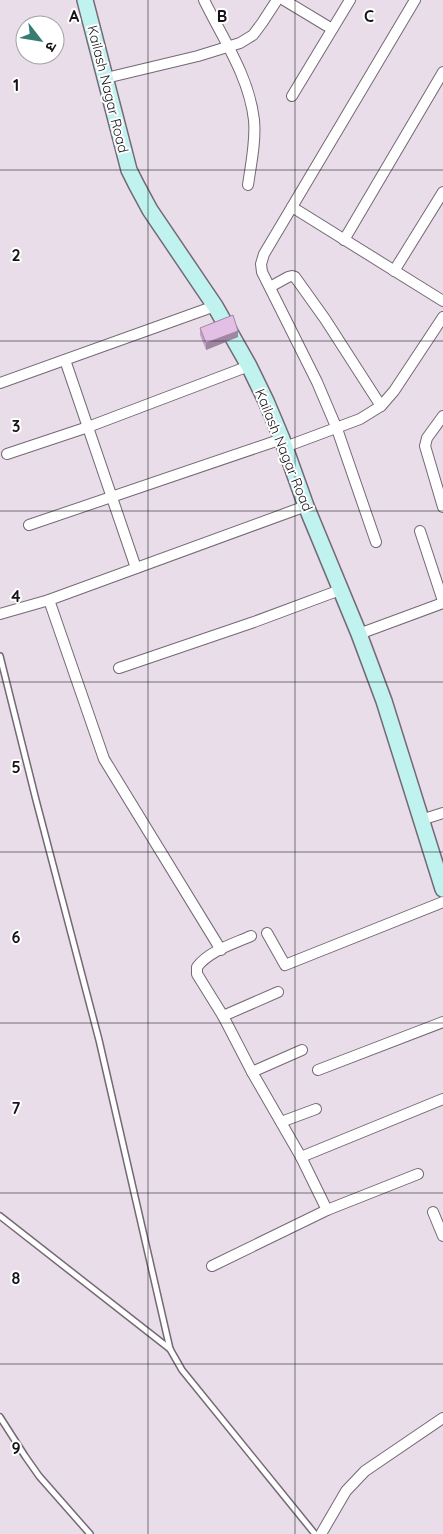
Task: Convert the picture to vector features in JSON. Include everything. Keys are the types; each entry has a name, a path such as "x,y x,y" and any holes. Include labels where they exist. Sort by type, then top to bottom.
{"street":[{"name":"Kailash Nagar Road","path":"85,0 124,150 136,184 150,210 215,306 249,366 284,443 306,506 384,700 443,889"},
{"path":"204,0 230,47 251,102 254,121 254,141 248,185"},
{"path":"106,78 230,47 253,35 277,0"},
{"path":"284,0 332,29"},
{"path":"292,96 350,0"},
{"path":"376,542 337,429 317,382 262,272 260,264 264,254 415,0"},
{"path":"344,240 443,72"},
{"path":"394,271 443,192"},
{"path":"292,207 443,301"},
{"path":"270,287 288,277 295,277 330,326 381,406"},
{"path":"0,383 215,306"},
{"path":"29,525 284,443 337,429 360,419 381,406 394,391 443,317"},
{"path":"65,360 136,568"},
{"path":"6,454 88,428 249,366"},
{"path":"443,416 427,438 425,446 443,507"},
{"path":"0,614 49,600 306,506"},
{"path":"359,634 443,602 420,531"},
{"path":"118,668 254,622 340,590"},
{"path":"49,600 104,759 221,950"},
{"path":"421,820 443,813"},
{"path":"267,933 285,965 443,902"},
{"path":"251,936 202,961 197,967 197,974 223,1016 252,1072 301,1157 327,1210"},
{"path":"223,1016 278,992"},
{"path":"318,1070 443,1022"},
{"path":"252,1072 302,1050"},
{"path":"301,1157 443,1099"},
{"path":"281,1122 316,1109"},
{"path":"212,1266 327,1210 418,1174"},
{"path":"433,1212 443,1236"},
{"path":"321,1534 346,1492 365,1471 443,1418"}],"lane":[{"path":"0,656 99,1040 170,1349 182,1370 314,1534"},
{"path":"0,1216 170,1349"},
{"path":"0,1417 34,1470 90,1534"}],"building":[{"path":"233,315 238,331 206,343 200,328"}]}
